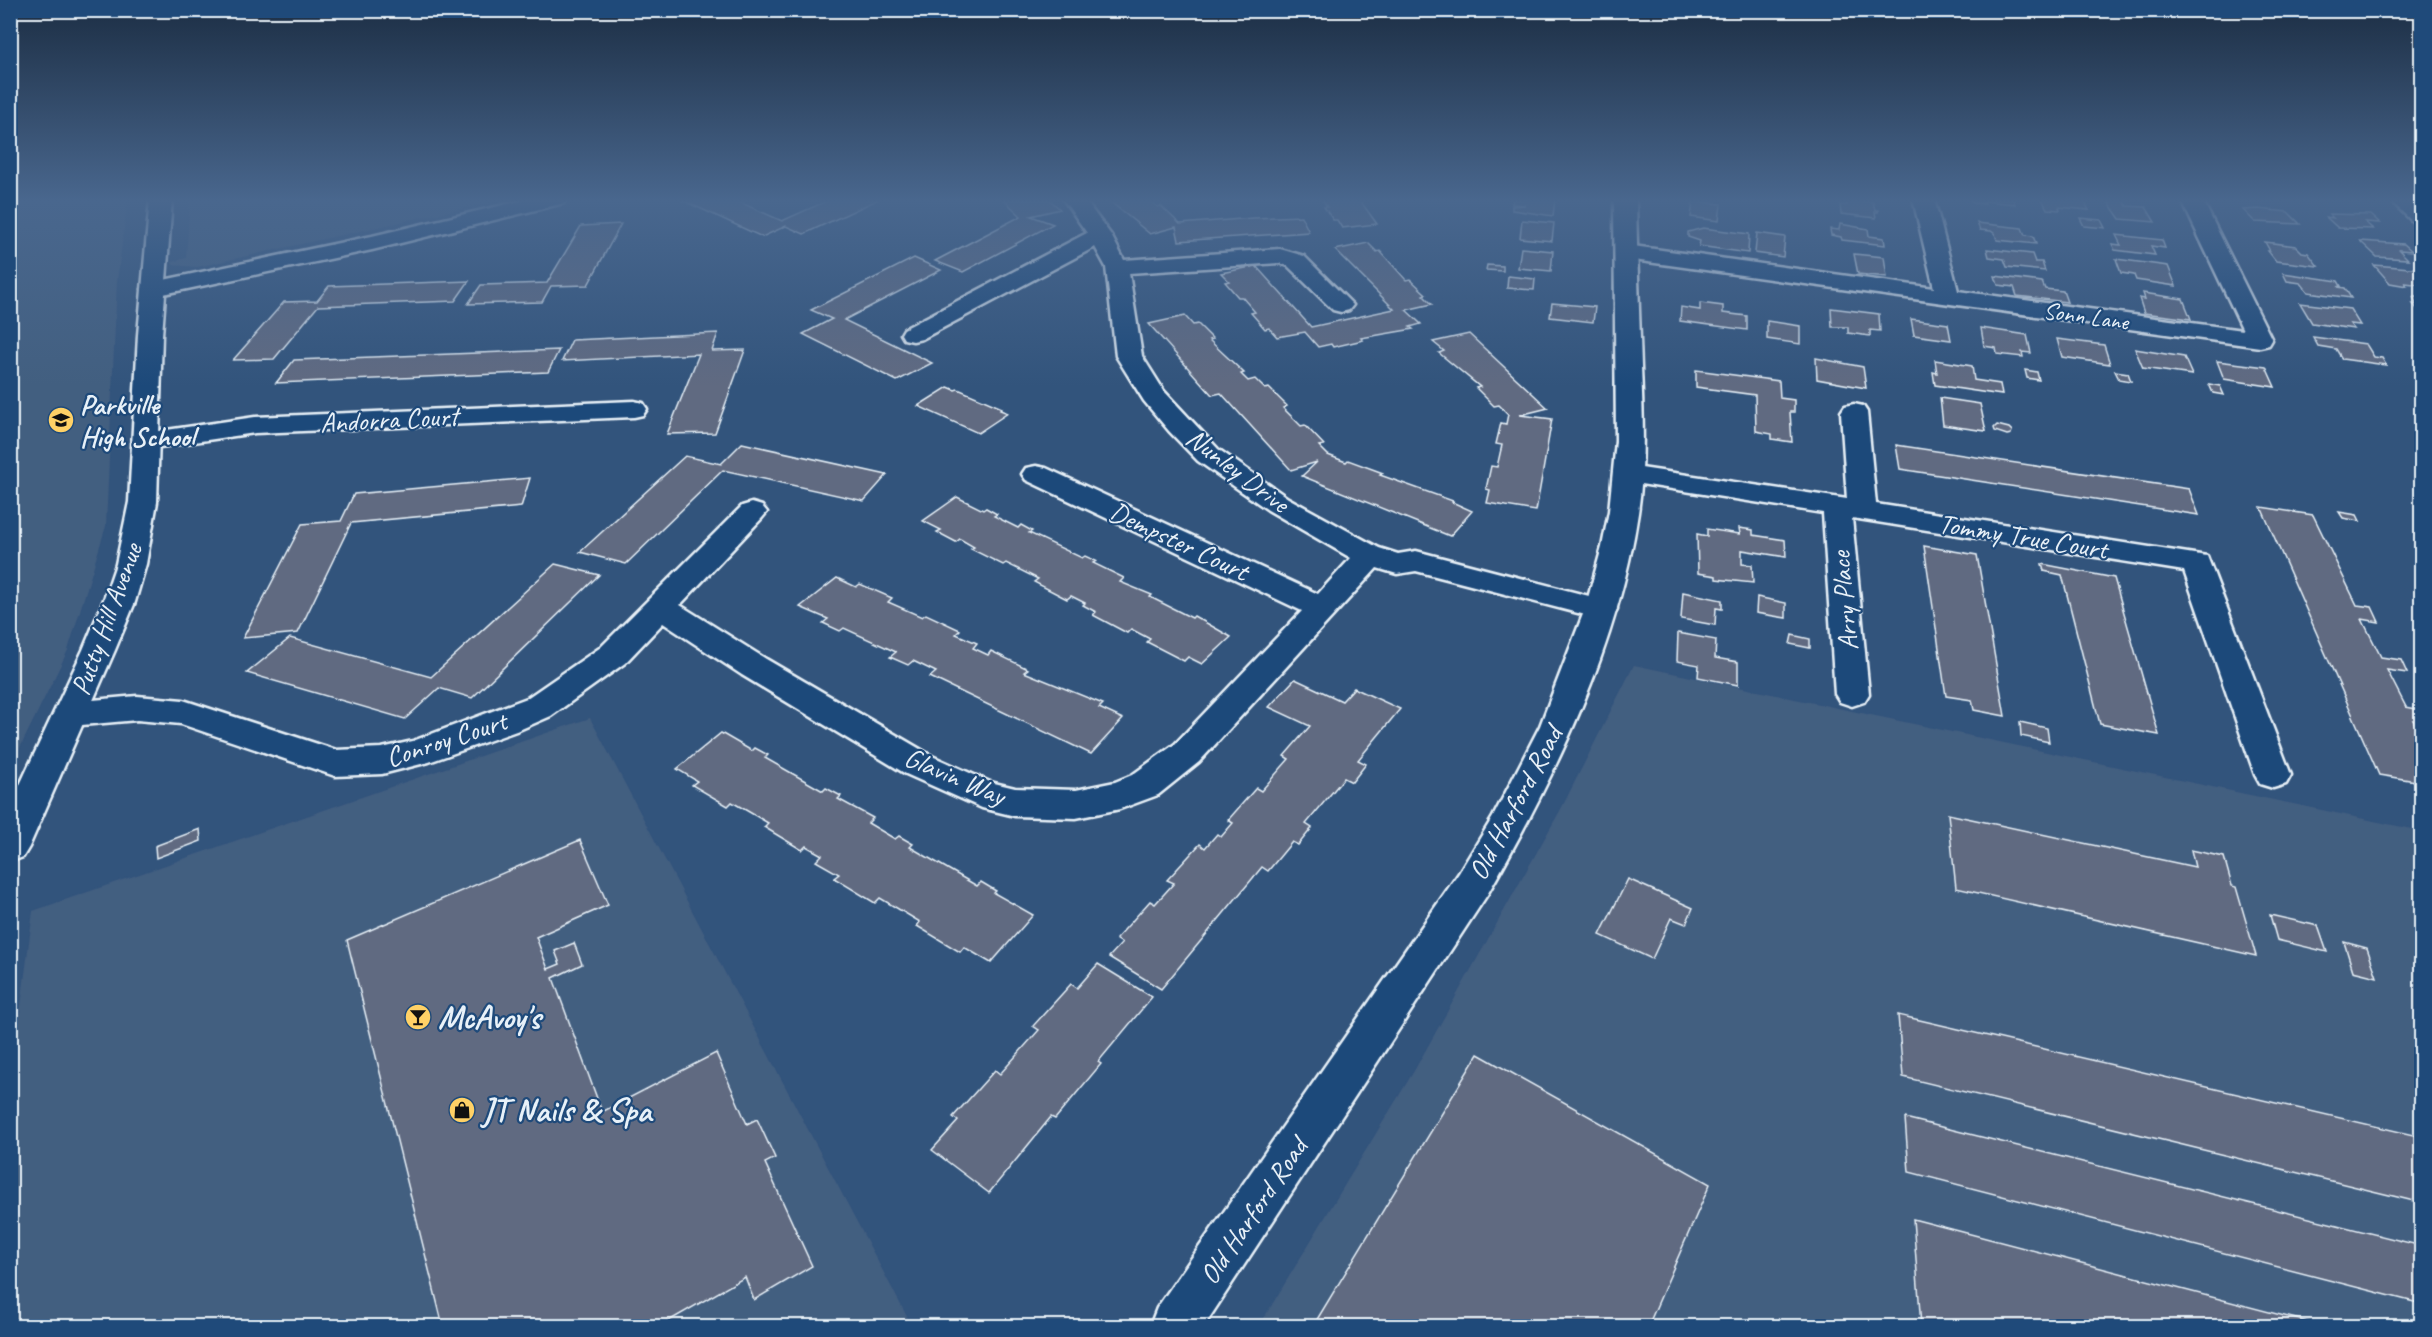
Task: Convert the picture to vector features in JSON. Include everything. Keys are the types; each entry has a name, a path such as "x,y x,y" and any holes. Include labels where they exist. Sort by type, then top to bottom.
{"street":[{"name":"Putty Hill Avenue","path":"10,847 119,602 131,564 143,502 156,261"},
{"path":"154,289 285,261"},
{"path":"913,334 1050,261"},
{"name":"Nunley Drive","path":"1114,261 1117,267 1129,356 1153,395 1178,425 1208,455 1278,504 1383,559 1403,576 1597,619"},
{"path":"1117,267 1200,261"},
{"path":"1296,261 1341,305"},
{"name":"Old Harford Road","path":"1175,1326 1432,946 1508,825 1557,726 1597,619 1619,535 1628,474 1631,408 1626,261"},
{"name":"Sonn Lane","path":"1693,261 2260,340 2222,261"},
{"path":"1939,261 1948,297"},
{"name":"Andorra Court","path":"146,441 255,425 634,409"},
{"name":"Arry Place","path":"1852,694 1849,509 1854,412"},
{"name":"Dempster Court","path":"1036,474 1322,608"},
{"name":"Tommy True Court","path":"1628,474 2196,564 2273,775"},
{"name":"Conroy Court","path":"71,714 137,708 183,712 335,763 382,761 428,749 539,707 613,655 752,512"},
{"name":"Glavin Way","path":"661,606 754,667 919,765 982,794 1015,802 1065,804 1093,802 1120,795 1145,785 1163,773 1187,753 1364,564 1383,559"}],"shaded area":[{"name":"Parkville High School","path":"11,261 120,261 106,526 68,650 11,766"},
{"path":"222,261 197,267 173,265 172,262"},
{"path":"1634,665 2421,831 2421,1326 1259,1326 1414,1071 1561,809"},
{"path":"590,718 912,1326 15,1326 10,1093 33,911"}],"building":[{"path":"560,261 601,261 588,285 551,286 542,302 468,304 481,285 547,283"},
{"path":"907,261 922,261 941,270 844,320 932,363 897,381 803,334 832,319 811,310"},
{"path":"936,261 983,261 963,272"},
{"path":"1346,261 1389,261 1406,280 1410,279 1426,294 1423,295 1432,304 1406,310 1421,324 1410,327 1413,329 1361,338 1363,340 1333,347 1331,344 1318,347 1305,332 1277,337 1269,328 1265,329 1251,313 1255,312 1242,297 1238,297 1225,282 1229,281 1221,273 1256,266 1311,327 1394,309"},
{"path":"1519,261 1552,261 1551,271 1518,268"},
{"path":"1855,261 1885,261 1887,277 1858,274"},
{"path":"2005,261 2042,262 2045,271 2007,267"},
{"path":"2117,261 2168,266 2176,286 2136,280 2134,275 2121,273"},
{"path":"2279,261 2314,261 2318,266"},
{"path":"1487,265 1503,266 1503,271 1486,270"},
{"path":"2374,265 2422,269 2422,285 2405,283 2407,286 2390,283"},
{"path":"2283,273 2338,281 2341,286 2338,287 2345,288 2351,298 2308,292 2301,283 2287,281"},
{"path":"1508,276 1535,279 1534,290 1507,288"},
{"path":"1995,276 2042,282 2045,289 2063,291 2067,302 2017,296 2014,287 1998,285"},
{"path":"469,281 455,301 318,306 274,359 233,360 284,302 317,301 329,286"},
{"path":"2143,293 2183,299 2191,319 2144,313 2139,298 2145,299"},
{"path":"2413,297 2422,297 2422,315 2413,304 2420,305"},
{"path":"1552,303 1595,307 1593,322 1550,317"},
{"path":"1700,303 1723,306 1723,313 1747,316 1747,330 1680,321 1681,307 1700,310"},
{"path":"2300,303 2350,309 2360,325 2350,324 2354,329 2312,323"},
{"path":"1831,308 1879,314 1880,331 1870,330 1870,336 1848,333 1848,327 1832,327"},
{"path":"1185,316 1193,325 1198,324 1213,339 1209,340 1244,373 1241,374 1248,381 1255,379 1265,389 1269,388 1287,406 1283,408 1301,426 1305,425 1324,445 1319,446 1328,455 1383,473 1380,475 1453,501 1472,511 1450,536 1302,476 1317,462 1291,470 1221,393 1212,395 1149,324"},
{"path":"1911,319 1948,324 1951,340 1914,335"},
{"path":"1767,321 1800,326 1800,344 1767,339"},
{"path":"1981,328 2027,335 2031,353 2022,352 2023,357 1997,354 1996,348 1984,346"},
{"path":"718,333 712,351 745,350 715,433 667,434 699,354 562,361 572,340"},
{"path":"1469,334 1548,408 1520,415 1552,419 1536,511 1487,503 1490,490 1486,489 1491,466 1497,467 1502,445 1496,444 1501,423 1506,424 1508,414 1499,405 1494,406 1476,388 1480,387 1439,353 1444,351 1433,342"},
{"path":"2313,337 2366,344 2374,357 2382,358 2386,365 2342,359 2336,349 2318,346"},
{"path":"2057,339 2104,345 2110,364 2062,357"},
{"path":"2135,349 2184,357 2192,375 2143,368"},
{"path":"559,350 548,372 276,383 294,360"},
{"path":"1816,358 1863,367 1866,388 1817,379"},
{"path":"1935,360 1972,366 1974,380 2000,384 2002,395 1935,385 1933,372 1937,373"},
{"path":"2217,361 2266,367 2275,387 2224,379"},
{"path":"1696,370 1779,381 1780,398 1794,400 1794,412 1790,412 1792,442 1772,439 1772,434 1756,431 1755,395 1696,387"},
{"path":"2025,370 2037,372 2039,380 2027,378"},
{"path":"2115,371 2128,373 2131,381 2119,379"},
{"path":"2209,384 2220,386 2224,395 2213,393"},
{"path":"948,387 1002,408 1000,410 1008,413 978,433 918,406"},
{"path":"1940,398 1980,404 1986,431 1943,425"},
{"path":"1997,425 2009,428 2012,431 2011,434 1995,431 1994,428"},
{"path":"742,443 887,475 864,501 723,470 626,564 580,552 685,456 721,464"},
{"path":"1896,445 2189,489 2199,515 1900,469"},
{"path":"530,478 521,507 351,523 298,633 243,638 302,524 341,521 354,494"},
{"path":"957,497 983,510 986,508 997,514 994,516 1018,528 1021,525 1032,531 1029,533 1082,558 1085,556 1096,561 1093,563 1124,578 1120,582 1152,595 1150,597 1192,618 1194,616 1231,637 1202,664 1188,657 1184,661 1147,642 1150,639 1131,629 1127,633 1093,615 1096,612 1083,605 1085,603 1071,596 1067,599 1034,582 1038,579 971,549 974,547 960,539 956,542 937,532 941,530 923,521"},
{"path":"2261,507 2313,515 2357,605 2372,607 2379,622 2362,619 2381,657 2401,660 2407,673 2387,670 2406,707 2422,710 2422,722 2413,720 2416,726 2422,727 2422,782 2379,775"},
{"path":"2339,512 2357,515 2360,521 2343,518"},
{"path":"1739,528 1753,530 1753,535 1785,540 1786,557 1742,550 1742,564 1752,565 1753,583 1716,579 1716,576 1698,573 1697,534 1707,536 1707,529 1740,534"},
{"path":"1924,546 1977,555 2005,716 1974,710 1972,700 1946,696"},
{"path":"555,564 599,575 472,698 439,688 405,719 247,673 290,638 431,677"},
{"path":"2042,564 2114,578 2159,735 2100,724 2062,575 2044,571"},
{"path":"837,578 856,587 860,584 892,598 888,602 922,617 926,614 960,630 956,634 977,643 973,648 988,655 991,651 1028,669 1024,672 1103,704 1099,708 1123,719 1091,754 930,677 936,672 913,661 908,665 890,657 896,652 844,628 840,631 823,623 828,619 800,607"},
{"path":"1683,592 1722,600 1722,609 1716,608 1715,625 1681,619"},
{"path":"1757,597 1786,603 1786,618 1756,613"},
{"path":"1678,633 1716,640 1715,658 1738,662 1738,685 1698,677 1699,665 1677,661"},
{"path":"1792,635 1810,639 1810,648 1790,644"},
{"path":"1295,679 1342,701 1354,688 1400,709 1358,760 1366,764 1352,782 1344,778 1306,824 1312,828 1298,845 1292,842 1268,871 1262,867 1161,989 1109,957 1122,943 1116,939 1150,901 1155,904 1174,883 1167,880 1200,844 1205,848 1217,834 1221,837 1233,823 1228,820 1256,788 1261,791 1289,759 1284,756 1310,726 1269,707"},
{"path":"2020,722 2047,728 2049,742 2021,736"},
{"path":"721,733 752,751 755,748 768,755 765,758 823,791 826,788 841,796 838,799 873,818 868,823 895,839 899,836 913,844 910,847 977,886 981,882 996,891 994,893 1033,915 991,963 964,947 960,952 917,926 920,922 880,898 875,903 834,878 839,874 816,861 822,855 806,846 802,850 764,827 768,823 732,802 728,806 692,785 697,781 677,769"},
{"path":"1948,814 2195,867 2191,850 2224,857 2232,886 2236,887 2256,956 1956,888"},
{"path":"200,829 201,841 156,858 155,846"},
{"path":"580,840 608,905 536,937 548,969 560,964 555,951 574,943 582,964 553,978 602,1112 716,1053 747,1124 757,1119 775,1158 765,1163 812,1266 754,1300 745,1277 660,1326 443,1326 347,940"},
{"path":"1628,879 1693,908 1686,924 1671,918 1652,959 1600,935"},
{"path":"2270,915 2318,926 2327,952 2277,940"},
{"path":"2344,942 2367,948 2377,977 2353,971"},
{"path":"1098,964 1152,997 1098,1062 1101,1064 1055,1119 1051,1117 989,1193 932,1150 958,1121 953,1117 995,1070 1000,1074 1039,1030 1033,1026 1071,984 1077,988"},
{"path":"1898,1015 2422,1137 2422,1203 1903,1077"},
{"path":"1478,1054 1710,1184 1648,1326 1313,1326"},
{"path":"1905,1118 2422,1246 2422,1304 1909,1172"},
{"path":"1913,1219 2323,1326 1921,1326"}],"place":[{"name":"Parkville High School","path":"61,420"},
{"name":"McAvoy's","path":"418,1017"},
{"name":"JT Nails & Spa","path":"462,1110"}]}
